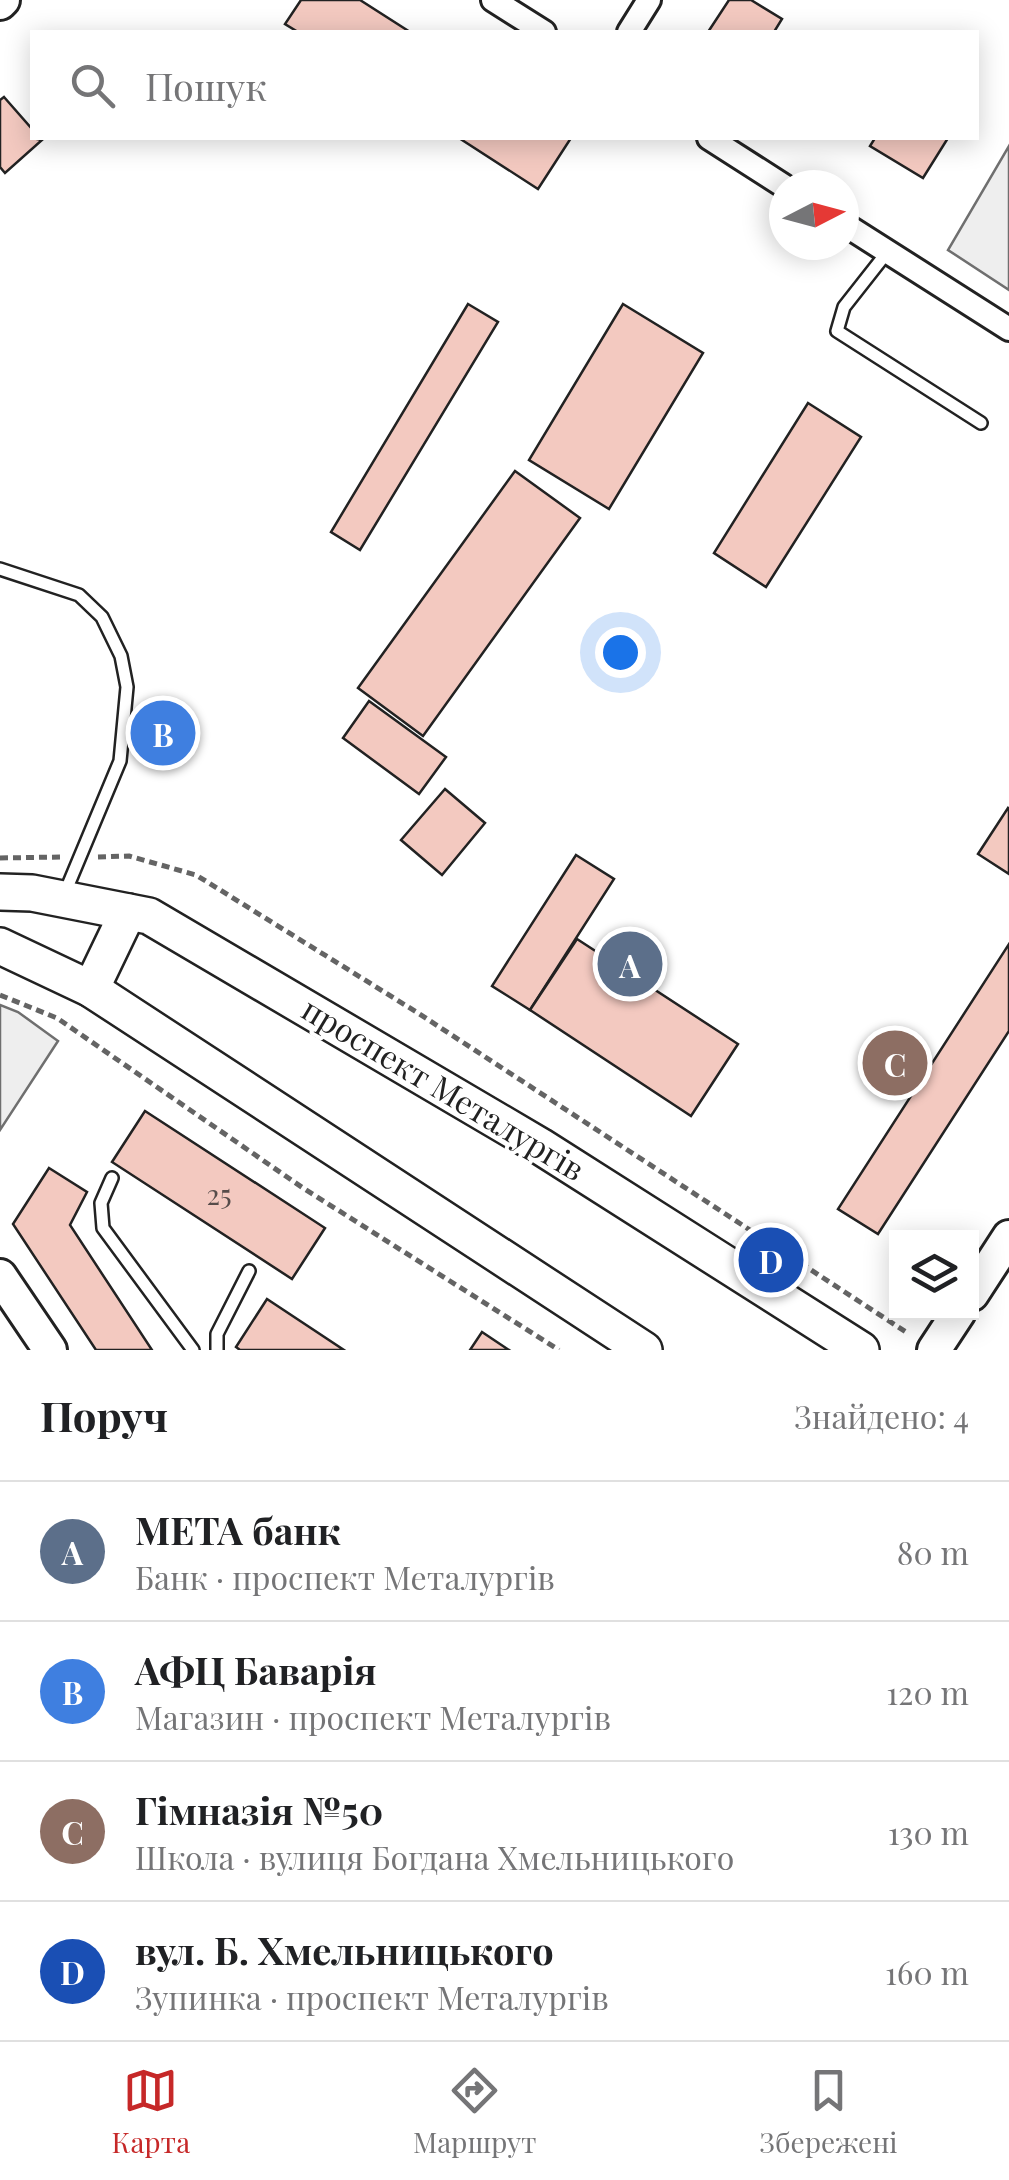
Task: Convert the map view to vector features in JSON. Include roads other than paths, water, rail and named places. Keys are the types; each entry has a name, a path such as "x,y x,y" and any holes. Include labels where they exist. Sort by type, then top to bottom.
{"main road":[{"name":"проспект Металургів","path":"0,892 149,916 540,1146 861,1350"},
{"path":"91,989 128,912"},
{"path":"0,946 91,989 644,1350"},
{"path":"979,1283 1009,1237"},
{"path":"0,1276 50,1350"},
{"path":"926,1345 951,1320"}],"street":[{"path":"493,0 541,30"},
{"path":"630,30 649,0"},
{"path":"711,140 769,177"},
{"path":"859,234 1009,328"}],"lane":[{"path":"888,252 844,308 837,332 981,423"},
{"path":"0,569 79,594 102,617 121,656 127,687 120,761 62,899"},
{"path":"112,1178 101,1202 104,1228 193,1350"},
{"path":"218,1350 216,1334 249,1270"}],"place":[{"name":"АФЦ Баварiя","path":"163,733"},
{"name":"МЕТА банк","path":"630,964"},
{"name":"Гімназія №50","path":"895,1063"},
{"name":"вул. Б. Хмельницького","path":"771,1260"}]}
